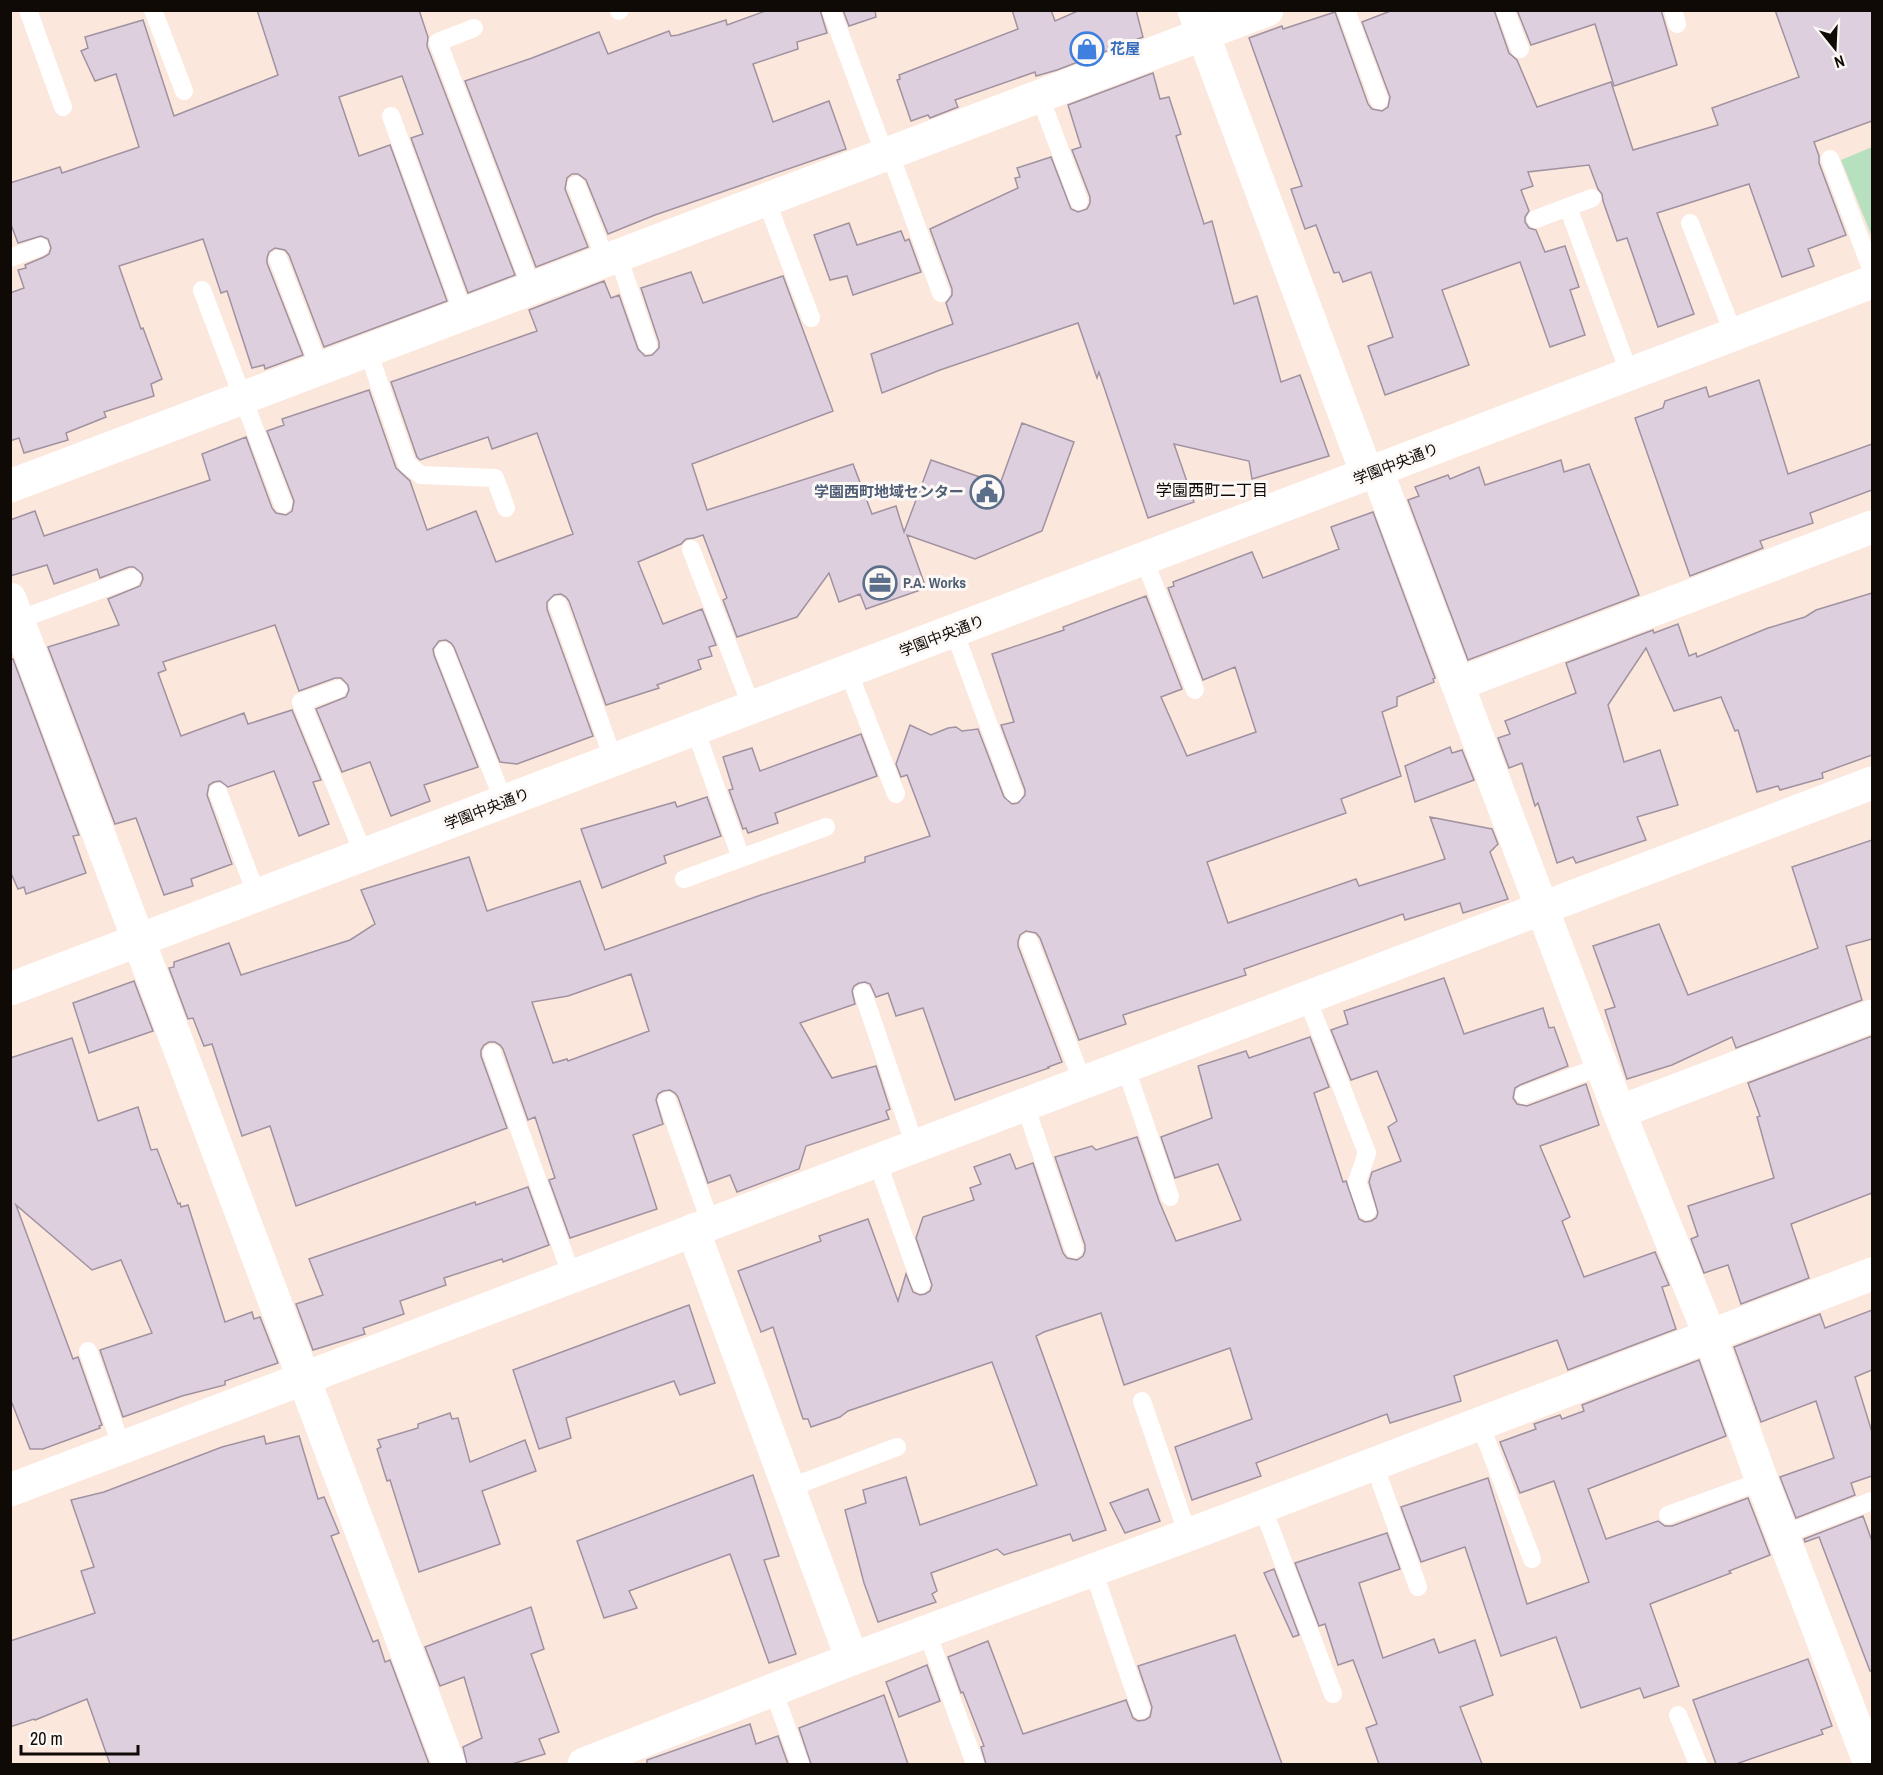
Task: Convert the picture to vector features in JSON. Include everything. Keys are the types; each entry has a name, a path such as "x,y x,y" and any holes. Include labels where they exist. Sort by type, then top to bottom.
{"street":[{"path":"10,486 1040,97 1198,23 1267,10"},
{"path":"1198,23 1372,473 1458,684 1619,1112 1710,1336 1782,1535 1869,1763"},
{"name":"学園中央通り","path":"10,989 1872,282"},
{"path":"1458,684 1872,527"},
{"path":"14,609 449,1764"},
{"path":"10,1490 1872,783"},
{"path":"1619,1112 1872,1016"},
{"path":"702,1227 789,1488 852,1659"},
{"path":"588,1764 852,1659 1188,1535 1872,1274"}],"lane":[{"path":"28,10 63,107"},
{"path":"153,10 184,91"},
{"path":"831,10 941,293"},
{"path":"1346,10 1379,100"},
{"path":"1505,10 1520,49"},
{"path":"474,28 438,42 532,289"},
{"path":"1040,97 1079,201"},
{"path":"391,116 464,315"},
{"path":"1830,159 1872,271"},
{"path":"576,185 612,258 648,345"},
{"path":"1536,219 1592,198"},
{"path":"766,200 811,318"},
{"path":"1568,207 1630,375"},
{"path":"1690,223 1734,335"},
{"path":"10,258 40,247"},
{"path":"278,260 320,369"},
{"path":"202,290 283,504"},
{"path":"368,351 407,464 421,474 495,478 506,508"},
{"path":"691,549 752,708"},
{"path":"1144,559 1195,690"},
{"path":"14,609 132,579"},
{"path":"558,605 614,761"},
{"path":"954,631 1014,793"},
{"path":"444,651 504,802"},
{"path":"849,671 896,794"},
{"path":"338,688 301,702 364,855"},
{"path":"695,729 741,858"},
{"path":"218,792 257,896"},
{"path":"684,879 826,827"},
{"path":"1029,942 1083,1083"},
{"path":"863,993 915,1146"},
{"path":"1307,998 1367,1153 1357,1182 1367,1211"},
{"path":"492,1053 573,1276"},
{"path":"1125,1066 1170,1197"},
{"path":"1524,1095 1602,1066"},
{"path":"667,1101 702,1227"},
{"path":"1025,1105 1074,1249"},
{"path":"877,1161 921,1284"},
{"path":"88,1351 122,1448"},
{"path":"1142,1401 1188,1535"},
{"path":"1480,1424 1532,1559"},
{"path":"789,1488 897,1447"},
{"path":"1374,1464 1418,1587"},
{"path":"1668,1515 1762,1481"},
{"path":"1782,1535 1872,1501"},
{"path":"1262,1506 1333,1694"},
{"path":"1093,1570 1142,1710"},
{"path":"927,1632 975,1764"},
{"path":"773,1690 800,1764"},
{"path":"1678,1714 1698,1764"}],"green space":[{"path":"1872,147 1872,237 1841,160"}],"building":[{"path":"257,10 419,10 428,37 427,46 515,275 468,293 411,138 423,134 402,76 339,97 359,156 390,145 447,301 324,347 289,255 285,250 275,248 269,252 267,263 303,355 265,369 264,365 252,368 227,291 221,293 203,239 119,266 141,329 143,328 162,379 151,384 154,396 104,412 106,417 66,433 68,440 24,453 19,438 10,441 10,293 24,288 18,270 26,268 25,265 49,254 51,248 48,239 41,236 18,243 10,222 10,183 60,167 62,173 139,147 116,74 95,81 81,51 88,48 85,37 143,20 174,116 278,75"},
{"path":"768,10 820,10 827,33 797,42 798,49 753,64 773,122 829,101 846,149 655,215 608,234 586,180 578,174 572,174 567,178 565,189 588,247 536,267 465,81 599,32 608,54 669,31 671,36 726,20 727,25"},
{"path":"843,10 875,10 876,17 849,26"},
{"path":"1012,10 1051,10 1055,21 1080,10 1136,10 1143,37 1057,70 1036,76 1035,72 955,100 958,107 930,118 928,115 911,121 897,80 900,79 899,75 1018,29"},
{"path":"1393,10 1494,10 1509,53 1517,60 1537,107 1611,82 1633,150 1718,125 1712,108 1799,77 1775,10 1872,10 1872,121 1814,142 1819,163 1846,235 1808,249 1814,266 1782,277 1749,184 1657,213 1694,314 1658,327 1627,238 1617,241 1602,194 1589,165 1528,172 1533,186 1521,190 1529,211 1525,222 1529,228 1536,230 1545,252 1565,246 1579,287 1570,290 1585,335 1550,347 1520,262 1442,290 1469,365 1385,395 1368,346 1393,337 1371,272 1343,282 1339,272 1334,273 1316,225 1305,229 1291,189 1302,186 1249,38 1282,26 1283,29 1335,12 1368,104 1372,109 1382,111 1388,107 1390,97 1362,22"},
{"path":"1517,10 1661,10 1677,65 1614,86 1595,24 1531,45"},
{"path":"1153,73 1160,99 1169,97 1181,134 1176,136 1204,224 1212,221 1234,304 1257,296 1281,382 1300,375 1329,456 1252,479 1249,461 1174,444 1194,502 1148,518 1099,372 1097,378 1078,323 940,370 882,393 871,354 953,324 946,303 952,295 952,289 930,229 1018,188 1015,178 1020,177 1017,168 1051,157 1071,209 1078,212 1087,209 1090,197 1072,150 1081,147 1068,105"},
{"path":"849,223 857,245 901,231 905,241 909,239 921,272 853,295 847,276 830,280 814,235"},
{"path":"691,272 703,303 783,276 833,411 692,464 707,510 853,464 872,514 896,506 904,532 931,460 1000,484 1022,423 1074,442 1042,531 975,559 907,535 926,588 866,609 860,594 839,602 829,573 797,617 737,637 723,600 727,598 703,535 686,539 681,544 638,562 663,624 702,609 716,645 709,647 712,656 698,660 701,669 657,685 659,688 606,705 569,601 561,594 554,595 547,602 547,609 593,736 517,764 500,762 454,647 446,640 439,641 433,649 434,655 478,767 424,785 430,801 391,816 370,762 342,772 316,709 346,697 349,690 348,685 341,678 335,678 299,691 275,625 163,662 166,670 158,673 181,736 244,713 248,724 292,710 321,780 313,782 329,824 299,836 274,771 228,787 220,781 214,782 209,785 207,795 232,864 191,879 193,886 164,895 136,818 115,824 48,647 119,625 108,599 140,586 143,579 142,574 134,567 129,567 100,578 97,569 54,584 47,565 10,576 10,520 35,511 44,536 210,480 202,454 246,437 272,508 276,513 286,515 292,511 294,501 267,431 284,425 282,419 369,390 396,468 410,481 427,530 476,511 496,562 573,534 537,433 492,449 488,437 420,460 391,382 537,331 529,310 604,281 611,298 619,295 638,349 645,356 652,355 659,348 659,342 641,288"},
{"path":"1759,380 1788,474 1872,444 1872,490 1810,513 1813,523 1760,541 1763,548 1690,576 1635,418 1663,408 1665,401 1706,387 1709,397"},
{"path":"1561,460 1564,472 1589,464 1639,595 1468,660 1408,500 1419,496 1415,487 1448,475 1450,479 1479,467 1485,485"},
{"path":"1373,512 1435,678 1434,682 1397,697 1397,706 1382,712 1401,776 1341,799 1346,813 1207,862 1228,923 1356,879 1359,886 1445,859 1430,817 1492,829 1498,844 1490,852 1508,899 1463,913 1460,903 1405,920 1403,914 1244,969 1246,975 1123,1015 1126,1024 1079,1040 1040,938 1036,933 1026,931 1020,935 1018,946 1062,1062 955,1100 923,1008 896,1016 888,993 876,997 870,984 859,983 852,991 855,1004 800,1023 832,1078 876,1066 890,1109 886,1111 889,1119 806,1146 799,1169 737,1192 730,1175 708,1183 678,1097 670,1090 663,1091 658,1094 656,1100 663,1124 633,1135 657,1209 570,1238 549,1180 555,1178 535,1117 528,1120 503,1049 495,1042 484,1045 481,1056 507,1128 296,1206 270,1126 242,1136 212,1044 204,1046 193,1018 188,1019 169,968 174,967 174,962 229,943 241,975 350,940 375,924 361,890 469,857 487,911 580,881 605,950 761,895 865,862 865,857 930,836 907,775 901,777 896,764 910,725 931,735 948,728 956,727 962,731 978,729 1004,797 1012,804 1018,803 1025,795 1025,790 1001,725 1014,722 992,654 1064,630 1063,627 1146,596 1182,689 1161,697 1187,756 1256,732 1235,667 1203,680 1168,588 1174,586 1173,582 1252,552 1263,578 1339,549 1331,527","holes":["631,974 649,1031 568,1061 567,1059 553,1063 532,1002 568,996"]},
{"path":"1872,593 1872,755 1822,773 1823,778 1780,790 1778,786 1757,792 1738,730 1735,731 1721,697 1674,711 1646,648 1608,705 1624,762 1660,750 1678,805 1637,817 1646,840 1576,863 1573,857 1557,863 1538,803 1535,806 1522,763 1509,768 1498,738 1510,734 1505,721 1576,693 1566,663 1653,630 1654,633 1678,624 1689,656 1696,653 1697,657 1768,628 1805,617 1816,610"},
{"path":"13,659 79,835 73,836 86,873 26,894 24,887 18,889 10,871 10,660"},
{"path":"861,734 877,776 775,813 778,823 748,833 746,828 743,829 729,790 733,789 723,757 752,748 760,771"},
{"path":"1450,747 1452,753 1462,750 1474,780 1415,802 1405,766"},
{"path":"707,797 721,836 664,856 666,863 602,888 581,829 675,802 677,807"},
{"path":"1872,840 1872,939 1846,946 1862,1000 1736,1048 1732,1037 1672,1065 1627,1079 1605,1010 1615,1007 1593,946 1659,924 1688,995 1818,948 1792,867"},
{"path":"1444,978 1464,1034 1543,1008 1549,1028 1554,1027 1568,1066 1520,1085 1515,1088 1513,1098 1517,1104 1527,1106 1586,1084 1599,1125 1540,1146 1570,1217 1562,1221 1584,1277 1655,1252 1669,1285 1662,1287 1676,1329 1568,1370 1557,1340 1454,1376 1461,1401 1390,1423 1387,1414 1256,1463 1261,1476 1192,1500 1175,1447 1252,1419 1230,1348 1124,1385 1101,1313 1044,1332 1036,1336 1106,1530 1073,1541 1070,1534 1004,1555 997,1549 931,1573 937,1591 932,1594 936,1602 878,1622 864,1583 845,1510 866,1503 863,1490 906,1477 920,1525 1037,1485 992,1362 848,1411 840,1417 811,1427 808,1419 803,1419 773,1327 761,1332 738,1271 821,1241 819,1236 868,1219 898,1301 906,1274 913,1292 920,1295 925,1294 930,1291 932,1285 916,1238 923,1217 974,1200 970,1188 981,1184 974,1167 1010,1154 1016,1169 1033,1163 1063,1253 1067,1258 1077,1260 1083,1256 1085,1245 1055,1157 1092,1146 1096,1150 1137,1137 1159,1201 1176,1241 1241,1220 1218,1164 1175,1178 1161,1137 1212,1118 1198,1066 1246,1051 1249,1058 1310,1037 1329,1087 1314,1093 1343,1182 1346,1181 1359,1219 1365,1222 1371,1221 1378,1213 1369,1182 1372,1172 1401,1161 1388,1127 1397,1121 1377,1071 1351,1080 1331,1030 1348,1024 1344,1011"},
{"path":"134,981 153,1031 89,1053 73,1003"},
{"path":"1872,1036 1872,1193 1791,1224 1809,1278 1741,1304 1728,1265 1704,1273 1691,1239 1698,1236 1688,1206 1774,1178 1757,1117 1760,1116 1748,1083"},
{"path":"72,1038 98,1121 138,1107 151,1150 157,1149 178,1204 180,1203 181,1207 188,1205 225,1322 252,1312 254,1319 260,1317 278,1363 225,1381 225,1385 182,1396 123,1417 100,1350 152,1333 121,1260 92,1270 16,1205 73,1359 78,1357 102,1425 99,1426 100,1428 43,1449 30,1449 10,1398 10,1058"},
{"path":"528,1187 549,1245 503,1262 502,1259 444,1278 446,1285 400,1301 404,1314 363,1328 365,1334 313,1350 296,1304 323,1295 309,1259 475,1202 476,1205"},
{"path":"689,1305 715,1383 680,1395 674,1381 566,1418 571,1438 539,1449 513,1370"},
{"path":"1872,1310 1872,1370 1855,1377 1872,1432 1872,1476 1851,1483 1855,1495 1796,1518 1780,1477 1834,1458 1816,1401 1761,1422 1734,1347 1820,1314 1825,1328"},
{"path":"1699,1360 1726,1436 1588,1489 1606,1539 1658,1521 1665,1526 1672,1526 1748,1498 1770,1555 1729,1571 1731,1573 1650,1604 1679,1686 1644,1698 1640,1688 1581,1708 1556,1637 1501,1656 1465,1547 1421,1562 1401,1507 1488,1478 1527,1604 1589,1582 1554,1481 1520,1493 1500,1442 1536,1429 1534,1424 1560,1415 1562,1419 1584,1411 1582,1405"},
{"path":"450,1413 452,1419 458,1418 470,1462 525,1440 536,1471 482,1491 500,1544 419,1572 390,1480 387,1481 377,1449 381,1447 378,1440 418,1428 418,1424"},
{"path":"264,1436 266,1444 299,1436 318,1499 324,1497 339,1533 331,1536 373,1642 378,1640 385,1662 390,1660 429,1764 110,1764 87,1699 35,1720 10,1727 10,1641 95,1613 81,1571 94,1567 71,1500 104,1492 222,1447"},
{"path":"753,1475 779,1556 764,1560 796,1654 769,1663 730,1554 629,1591 637,1608 604,1618 577,1541"},
{"path":"1148,1489 1160,1521 1125,1533 1110,1503"},
{"path":"1863,1516 1872,1541 1872,1671 1870,1671 1819,1537 1805,1542 1804,1539"},
{"path":"1387,1533 1400,1569 1359,1583 1383,1658 1434,1639 1439,1653 1475,1640 1493,1695 1460,1707 1482,1764 1379,1764 1366,1728 1377,1724 1353,1660 1338,1665 1325,1624 1319,1626 1295,1563"},
{"path":"1274,1569 1299,1635 1293,1637 1264,1573"},
{"path":"531,1607 544,1649 531,1654 559,1732 539,1739 545,1754 512,1764 467,1764 463,1747 482,1738 464,1677 440,1686 425,1647"},
{"path":"1235,1635 1282,1764 986,1764 981,1747 984,1746 948,1657 988,1641 1023,1734 1126,1700 1133,1718 1138,1721 1145,1720 1150,1717 1152,1707 1138,1666"},
{"path":"1808,1659 1832,1726 1821,1730 1823,1734 1736,1764 1716,1764 1693,1700"},
{"path":"927,1665 940,1701 899,1717 886,1682"},
{"path":"884,1695 908,1764 811,1764 799,1728"},
{"path":"750,1724 756,1744 778,1736 788,1764 647,1764 647,1760"}],"place":[{"name":"花屋","path":"1087,49"},
{"name":"学園西町地域センター","path":"987,492"},
{"name":"P.A. Works","path":"880,583"}],"district":[{"name":"学園西町二丁目","path":"1212,490"}]}
